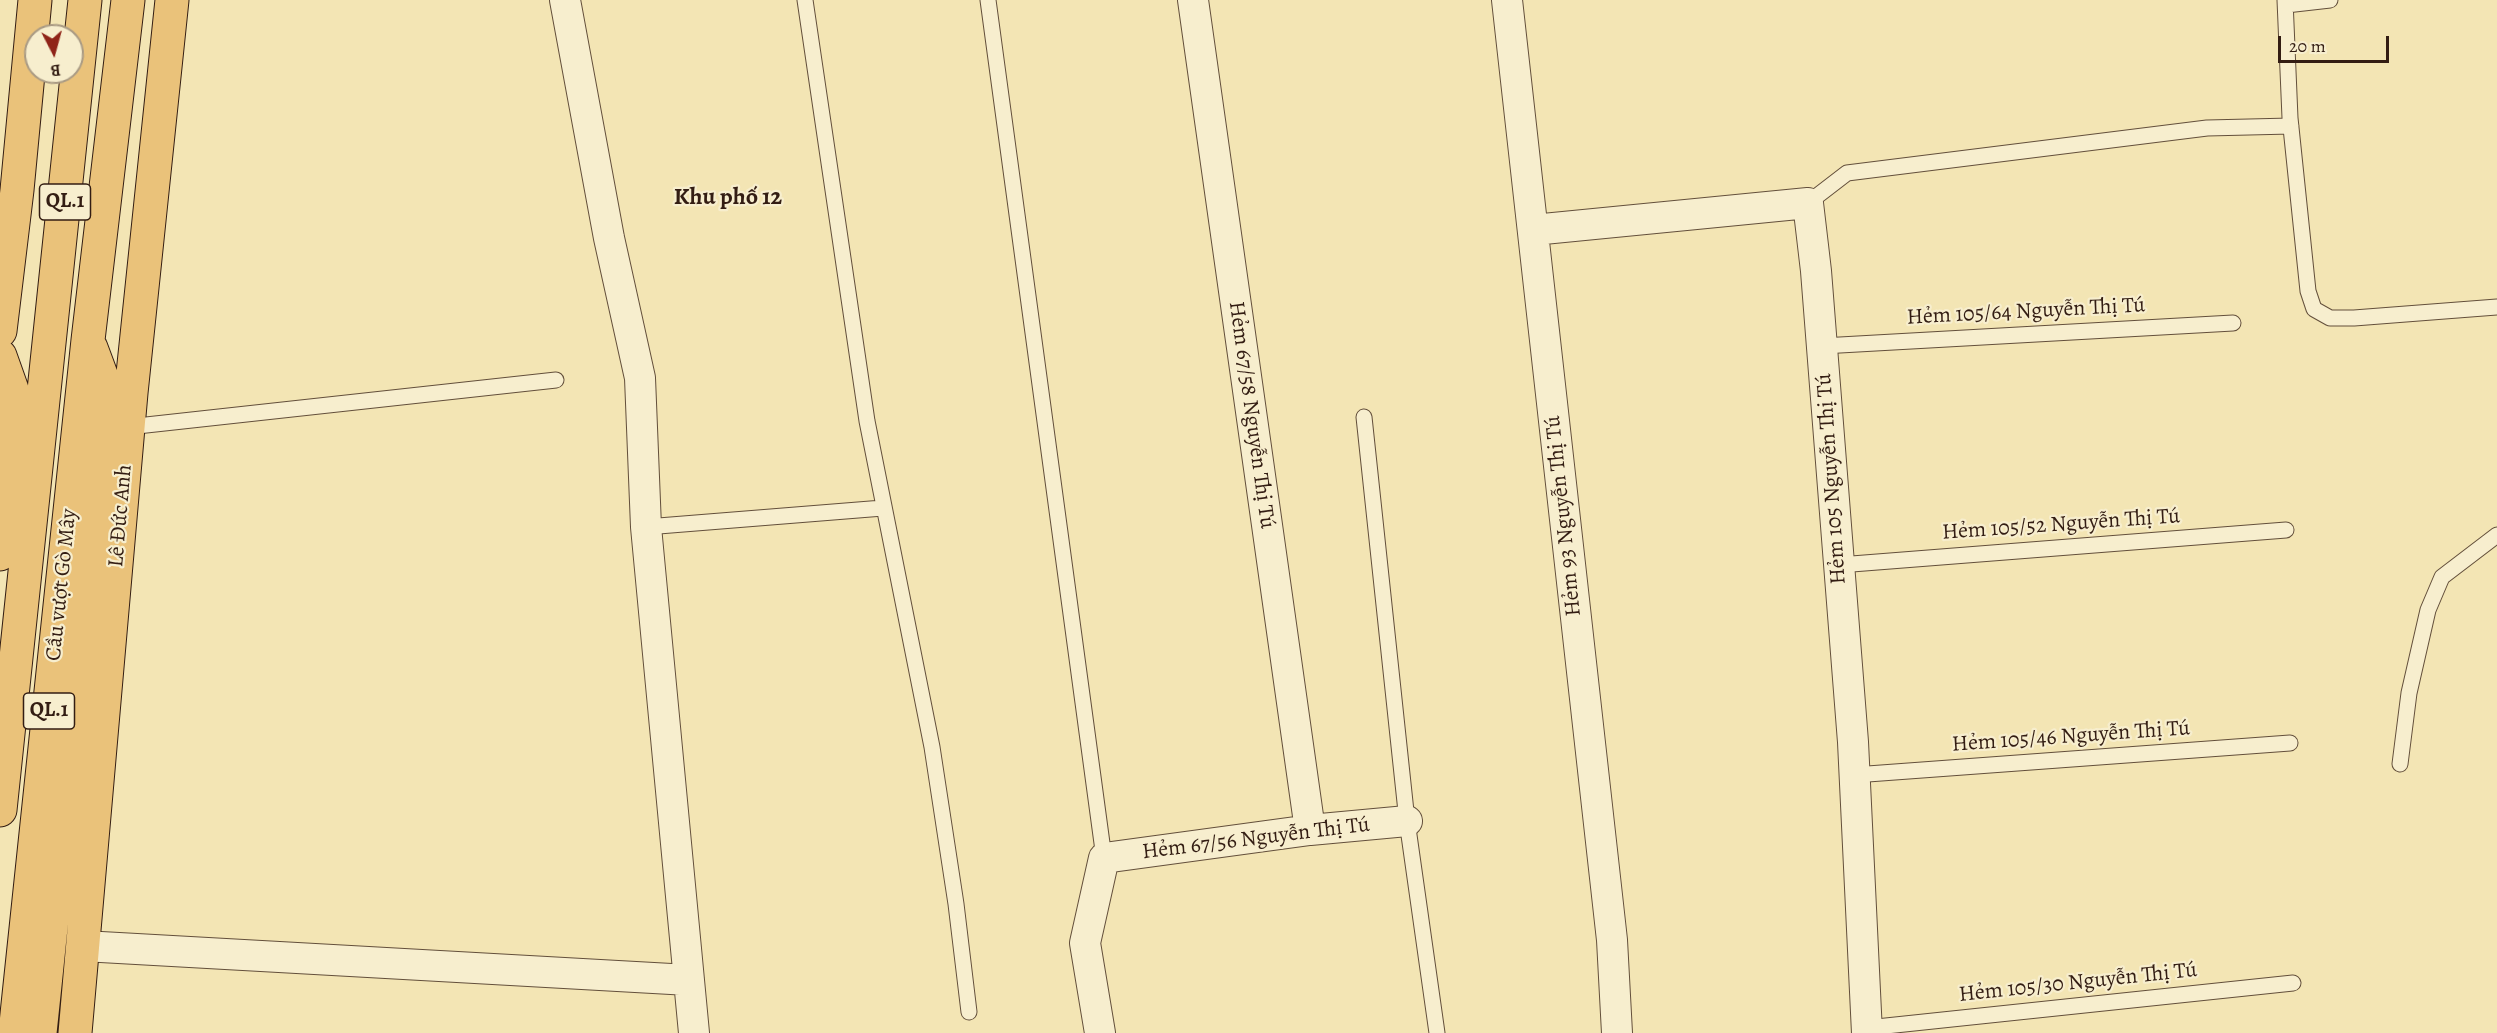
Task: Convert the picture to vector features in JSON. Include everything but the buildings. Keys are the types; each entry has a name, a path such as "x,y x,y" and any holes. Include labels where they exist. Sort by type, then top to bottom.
{"highway":[{"name":"QL.1","path":"0,331 17,190 35,0"},
{"name":"QL.1","path":"30,403 49,357 85,0"},
{"name":"QL.1","path":"95,390 88,340 128,0"},
{"name":"Lê Đức Anh","path":"75,1033 128,427 172,0"},
{"name":"Cầu vượt Gò Mây","path":"15,1033 95,390 137,345"},
{"name":"Cầu vượt Gò Mây","path":"0,356 30,403 0,810"},
{"name":"Cầu vượt Gò Mây","path":"40,1033 95,390"},
{"name":"Cầu vượt Gò Mây","path":"0,554 30,403"}],"street":[{"path":"565,0 609,238 640,378 646,527 694,1033"},
{"name":"Hẻm 67/58 Nguyễn Thị Tú","path":"1193,0 1310,830"},
{"name":"Hẻm 93 Nguyễn Thị Tú","path":"1507,0 1612,940 1617,1033"},
{"path":"1533,230 1808,203"},
{"name":"Hẻm 105 Nguyễn Thị Tú","path":"1808,203 1822,346 1854,775 1867,1031"},
{"name":"Hẻm 67/56 Nguyễn Thị Tú","path":"1104,858 1310,830 1407,821"},
{"path":"1100,1033 1085,943 1104,858"},
{"path":"83,946 689,980"}],"lane":[{"path":"805,0 865,410 932,747 957,904 969,1012"},
{"path":"988,0 1104,858"},
{"path":"2330,0 2285,2 2291,126 2308,291 2314,309 2330,318 2354,318 2497,307"},
{"path":"1808,203 1847,173 2207,128 2291,126"},
{"name":"Hẻm 105/64 Nguyễn Thị Tú","path":"1822,346 2233,323"},
{"path":"128,427 556,380"},
{"path":"1364,417 1407,821 1437,1033"},
{"path":"646,527 883,508"},
{"name":"Hẻm 105/52 Nguyễn Thị Tú","path":"1839,565 2286,530"},
{"path":"2400,764 2409,693 2428,610 2442,577 2497,535"},
{"name":"Hẻm 105/46 Nguyễn Thị Tú","path":"1854,775 2290,743"},
{"name":"Hẻm 105/30 Nguyễn Thị Tú","path":"1867,1031 2293,983"}],"district":[{"name":"Khu phố 12","path":"728,198"}]}
